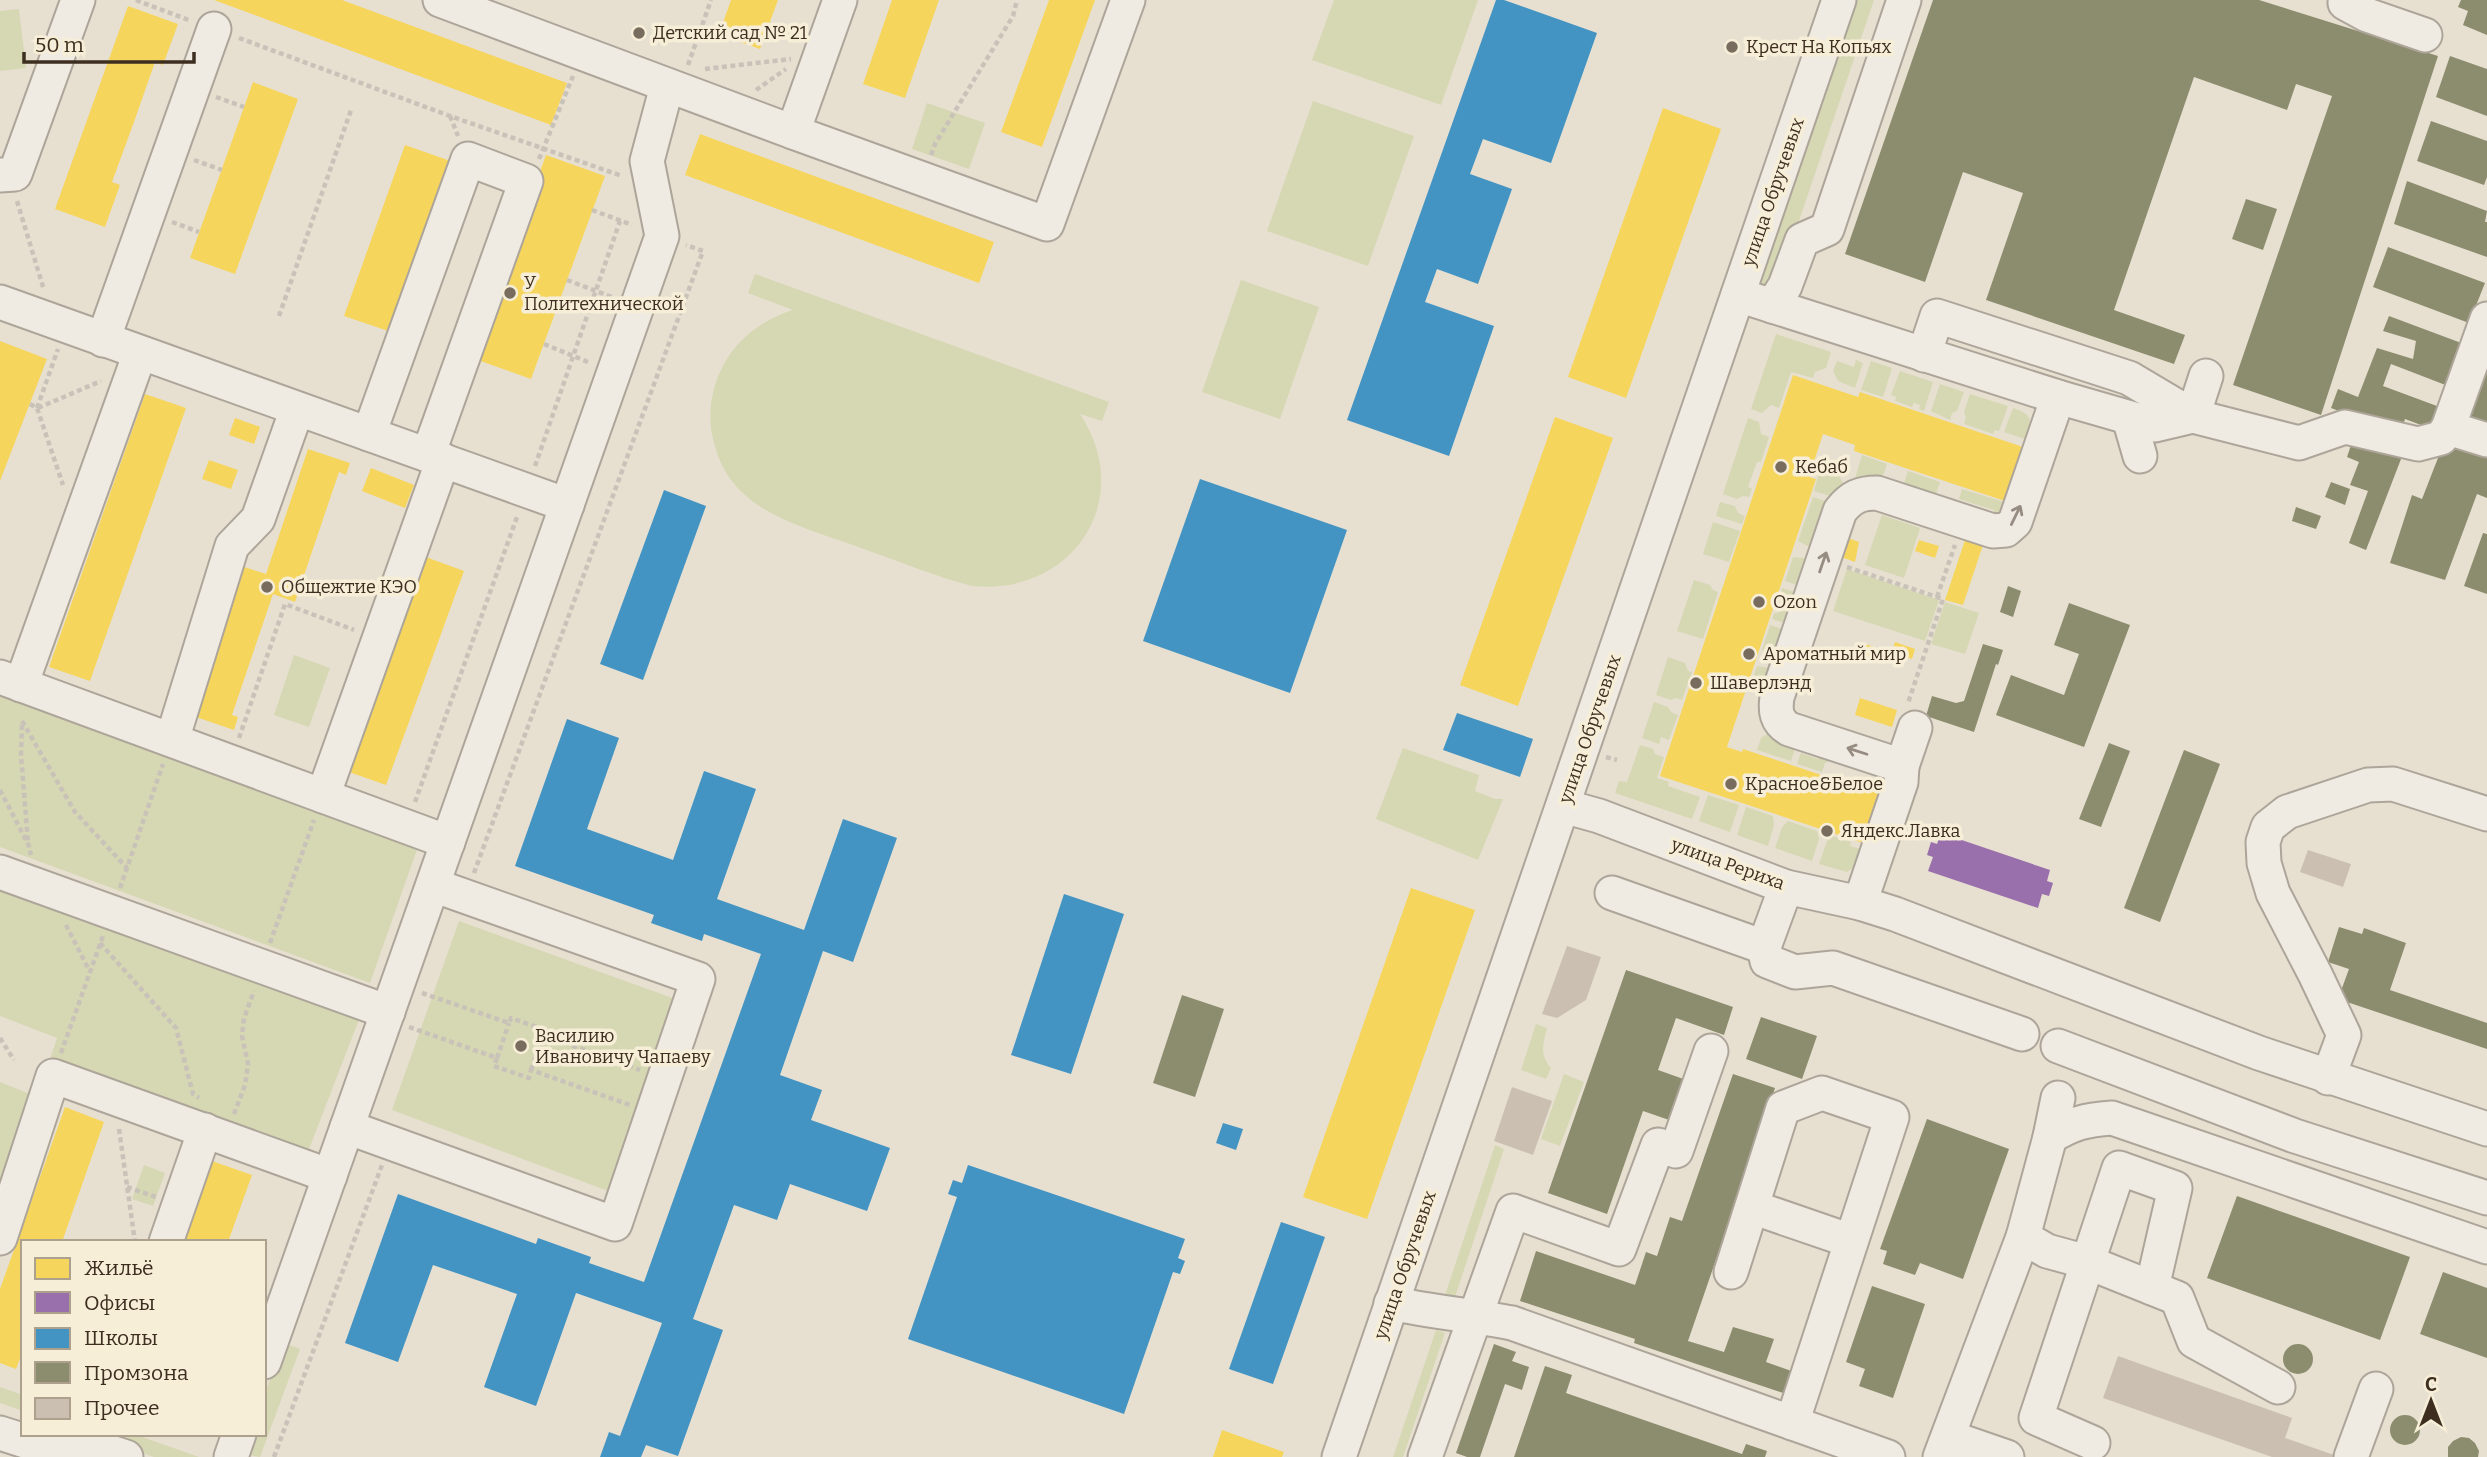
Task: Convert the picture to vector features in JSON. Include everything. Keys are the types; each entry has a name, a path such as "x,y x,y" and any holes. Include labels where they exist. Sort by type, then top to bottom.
{"street":[{"path":"0,175 15,174 78,0"},
{"path":"440,0 582,53 677,79 730,109 1047,224 1128,0"},
{"path":"793,132 840,0"},
{"name":"улица Обручевых","path":"1342,1456 1391,1303 1839,0"},
{"path":"1772,306 1785,286 1802,240 1827,229 1904,0"},
{"path":"2343,1 2367,15 2425,35"},
{"path":"103,340 214,29"},
{"path":"266,1356 347,1127 408,1008 433,885 662,236 647,161 677,79"},
{"path":"323,796 379,639 526,181 468,159 369,434"},
{"path":"1738,295 2058,397 2155,425 2193,416"},
{"path":"0,302 103,340 137,360 297,409 567,505"},
{"path":"1924,355 1937,316 2129,378 2193,416 2299,443 2345,427 2418,444 2441,439 2448,428 2487,319"},
{"path":"137,360 77,528 11,681 448,842"},
{"path":"2193,416 2206,376"},
{"path":"1902,766 1789,729 1781,724 1776,711 1777,697 1840,511 1848,501 1861,493 1877,493 1993,531 2006,530 2015,522 2058,397"},
{"path":"172,740 232,547 258,519 297,409"},
{"path":"2129,418 2140,456"},
{"path":"2448,428 2487,440"},
{"path":"1860,902 1901,782 1902,766 1915,728"},
{"path":"2329,1078 2344,1035 2273,894 2264,863 2263,842 2268,827 2287,812 2368,785 2393,784 2487,814"},
{"name":"улица Рериха","path":"1563,806 1599,816 1786,887 1860,902 1895,914 2329,1078 2353,1083 2487,1129"},
{"path":"0,872 262,966 408,1008"},
{"path":"347,1127 615,1224 698,979 433,885"},
{"path":"1786,887 1764,947 1767,961 1795,972 1833,968 2022,1034"},
{"path":"1612,894 1764,947"},
{"path":"2058,1046 2295,1136 2487,1198"},
{"path":"1425,1457 1513,1211 1619,1249 1658,1145 1676,1151 1711,1051"},
{"path":"0,1238 53,1076 115,1097 211,1123 330,1176"},
{"path":"1731,1272 1783,1108 1822,1093 1892,1117 1792,1423"},
{"path":"2007,1457 1945,1447 2023,1237 2058,1098"},
{"path":"2050,1137 2085,1120 2112,1118 2487,1247"},
{"path":"167,1240 211,1123"},
{"path":"2092,1443 2036,1418 2119,1168 2175,1188 2152,1288"},
{"path":"1752,1206 1851,1241"},
{"path":"2023,1237 2047,1251 2087,1262 2177,1298 2194,1340 2278,1387"},
{"path":"1391,1303 1431,1312 1512,1323 1888,1457"},
{"path":"2351,1457 2375,1389"},
{"path":"0,1416 21,1423"},
{"path":"0,1433 75,1457"},
{"path":"61,1436 125,1457"},
{"path":"231,1457 238,1436"}],"path":[{"path":"136,0 653,187"},
{"path":"677,79 711,0"},
{"path":"922,179 935,144 1013,16 1017,0"},
{"path":"526,181 544,149 582,53"},
{"path":"677,79 801,58 730,109"},
{"path":"279,316 351,110"},
{"path":"466,896 703,251 592,210"},
{"path":"407,826 620,221"},
{"path":"567,280 637,307"},
{"path":"544,344 614,373"},
{"path":"37,408 137,360"},
{"path":"30,404 37,408 77,528"},
{"path":"1937,597 1963,522"},
{"path":"1824,559 1943,598 1905,714 1915,728"},
{"path":"230,762 285,604 379,639"},
{"path":"11,681 19,699 22,721 21,755 32,859 90,972"},
{"path":"22,721 75,812 127,868"},
{"path":"0,790 29,846"},
{"path":"100,943 176,1028 193,1094 211,1123 245,1085 248,1064 242,1036 244,1018 323,796"},
{"path":"408,1008 509,1023"},
{"path":"408,1008 497,1058"},
{"path":"511,1018 545,1030 528,1078 494,1066 509,1023 511,1018"},
{"path":"544,1035 666,1079"},
{"path":"0,1038 13,1060"},
{"path":"531,1070 654,1113"},
{"path":"115,1097 135,1240"},
{"path":"274,1457 390,1143"}],"green space":[{"path":"1334,0 1478,0 1441,105 1312,60"},
{"path":"1854,0 1874,0 1778,283 1759,293 1758,278"},
{"path":"19,9 26,68 0,71 0,11"},
{"path":"1313,101 1414,136 1368,266 1267,231"},
{"path":"927,103 985,123 969,169 912,149"},
{"path":"755,274 1109,402 1102,421 1080,414 1096,446 1101,479 1097,509 1085,536 1065,559 1039,575 1008,585 972,586 795,524 754,502 737,487 724,469 713,439 710,418 712,396 719,374 734,349 754,329 793,310 748,293"},
{"path":"1241,280 1319,307 1280,419 1202,392"},
{"path":"1776,334 1831,352 1826,368 1815,372 1813,378 1791,372 1779,408 1771,405 1762,413 1751,409"},
{"path":"1856,360 1863,363 1855,388 1838,381 1833,371 1837,361 1854,367"},
{"path":"1871,361 1892,368 1883,397 1861,390"},
{"path":"1900,371 1933,382 1924,411 1919,409 1920,405 1914,403 1912,407 1895,401 1896,397 1891,395"},
{"path":"1940,384 1964,392 1957,411 1952,413 1950,420 1931,411"},
{"path":"1970,394 2008,406 1999,431 1995,430 1993,434 1964,424 1964,412"},
{"path":"2013,408 2025,413 2030,419 2025,439 2004,432"},
{"path":"1748,418 1759,422 1761,434 1769,437 1761,462 1757,462 1748,487 1752,489 1749,497 1737,499 1723,494"},
{"path":"1862,455 1887,464 1881,482 1854,482"},
{"path":"1823,458 1831,461 1846,489 1836,498 1814,491"},
{"path":"1908,471 1940,482 1934,500 1902,489"},
{"path":"1962,489 2007,503 2004,513 1991,519 1994,510 1959,499"},
{"path":"1813,497 1831,503 1815,550 1798,541"},
{"path":"1720,502 1735,506 1738,513 1745,516 1742,524 1716,516"},
{"path":"1882,515 1920,528 1904,578 1865,565"},
{"path":"1713,522 1740,531 1729,562 1703,554"},
{"path":"1793,557 1812,559 1803,587 1785,581"},
{"path":"1847,569 1939,600 1925,641 1833,611"},
{"path":"1694,580 1710,585 1718,592 1703,639 1677,631"},
{"path":"1782,588 1801,594 1791,625 1772,619 1774,613 1778,613 1784,595 1781,594"},
{"path":"1945,602 1979,613 1965,654 1931,644"},
{"path":"1770,625 1789,631 1779,659 1762,650"},
{"path":"294,655 330,668 309,727 274,715"},
{"path":"1668,657 1685,663 1688,671 1692,672 1682,700 1656,695"},
{"path":"1757,666 1776,669 1767,696 1749,690"},
{"path":"0,690 419,844 370,983 0,847"},
{"path":"1654,702 1668,707 1678,715 1669,740 1661,737 1659,744 1642,738"},
{"path":"1771,732 1797,743 1791,761 1757,750 1761,738"},
{"path":"1640,745 1653,749 1655,754 1664,757 1657,778 1669,782 1668,786 1700,797 1692,819 1615,793 1619,781 1627,782"},
{"path":"1403,748 1479,775 1475,791 1495,799 1503,799 1478,860 1376,819"},
{"path":"1821,751 1832,755 1822,772 1797,764 1801,753 1818,759"},
{"path":"1708,795 1739,805 1730,832 1699,821"},
{"path":"1746,807 1773,816 1774,825 1768,846 1737,835"},
{"path":"1788,821 1817,831 1819,839 1812,861 1775,848 1782,827"},
{"path":"1832,836 1851,842 1850,846 1861,849 1854,867 1847,872 1819,864 1827,841"},
{"path":"0,889 360,1017 306,1157 49,1062 57,1038 0,1016"},
{"path":"459,921 678,1000 608,1191 392,1110"},
{"path":"1536,1024 1547,1028 1543,1053 1551,1068 1546,1079 1521,1070"},
{"path":"1564,1074 1584,1082 1560,1146 1541,1139"},
{"path":"0,1082 35,1096 0,1202"},
{"path":"1495,1145 1504,1149 1454,1300 1444,1298"},
{"path":"144,1165 165,1173 153,1206 132,1199"},
{"path":"1436,1330 1445,1333 1403,1457 1393,1457"},
{"path":"284,1343 300,1349 260,1457 243,1454 249,1436 266,1436 266,1391"},
{"path":"0,1387 21,1394 21,1410 0,1403"},
{"path":"96,1436 140,1436 199,1457 154,1457"}],"building: Жильё":[{"path":"214,0 342,0 567,83 551,125"},
{"path":"731,0 778,0 760,49 719,34"},
{"path":"892,0 939,0 905,98 863,84"},
{"path":"1049,0 1095,0 1042,147 1001,132"},
{"path":"128,6 178,24 163,65 155,62 112,182 120,185 105,227 55,209"},
{"path":"253,82 298,99 235,274 190,258"},
{"path":"1663,108 1721,129 1626,398 1568,377"},
{"path":"700,134 994,242 979,283 685,175"},
{"path":"405,145 459,164 394,333 344,316"},
{"path":"546,155 605,176 531,379 472,358"},
{"path":"0,341 47,359 0,481"},
{"path":"1793,375 1858,397 1860,392 2026,448 2008,502 1854,451 1855,445 1823,434 1809,477 1816,479 1727,747 1742,752 1743,749 1879,794 1863,843 1660,776"},
{"path":"145,394 186,408 90,681 49,667"},
{"path":"1555,417 1613,438 1518,706 1460,685"},
{"path":"235,418 260,427 254,444 229,435"},
{"name":"Общежтие КЭО","path":"308,449 350,463 346,475 339,472 295,602 273,594 232,715 238,717 234,730 190,715 241,566 266,574"},
{"path":"209,460 238,470 231,489 202,479"},
{"path":"371,468 414,485 405,508 362,491"},
{"path":"1966,537 1984,542 1963,605 1945,600"},
{"path":"1848,538 1859,542 1855,562 1841,557"},
{"path":"1919,540 1939,546 1935,558 1915,551"},
{"path":"423,556 464,571 386,785 346,771"},
{"path":"1895,642 1915,649 1912,659 1892,652"},
{"path":"1865,644 1874,647 1870,656 1862,653"},
{"path":"1860,698 1897,710 1892,727 1855,715"},
{"path":"1411,888 1475,910 1367,1219 1303,1197"},
{"path":"65,1107 104,1122 63,1240 21,1240 21,1356 16,1369 0,1363 0,1289"},
{"path":"212,1161 252,1175 229,1240 185,1240"},
{"path":"1222,1430 1284,1452 1282,1457 1213,1457"}],"building: Офисы":[{"path":"1941,833 2050,870 2047,881 2053,883 2049,896 2042,894 2038,908 1928,871 1933,857 1927,855 1931,842 1937,844"}],"building: Школы":[{"path":"1496,0 1504,0 1597,33 1551,163 1483,139 1470,174 1512,189 1478,284 1437,269 1425,302 1494,326 1449,456 1347,420"},
{"path":"1200,479 1347,530 1290,693 1143,641"},
{"path":"664,490 706,506 643,680 600,664"},
{"path":"1457,713 1533,739 1520,777 1443,750"},
{"path":"567,719 619,738 587,829 673,860 704,771 756,789 717,899 804,930 843,819 897,838 853,962 823,951 780,1075 822,1090 811,1120 890,1148 867,1211 790,1184 777,1220 734,1205 693,1319 723,1330 678,1456 646,1445 641,1457 600,1457 609,1432 620,1436 662,1323 576,1293 536,1406 484,1387 517,1294 433,1265 398,1362 345,1343 398,1194 536,1244 538,1238 591,1257 589,1263 644,1282 761,954 704,934 702,941 651,923 654,915 515,866"},
{"path":"1064,894 1124,914 1071,1074 1011,1055"},
{"path":"1223,1123 1243,1129 1236,1150 1216,1143"},
{"path":"968,1165 1185,1239 1178,1258 1185,1261 1180,1274 1173,1272 1124,1414 908,1339 957,1197 948,1194 953,1180 962,1183"},
{"path":"1281,1222 1325,1237 1273,1384 1229,1369"}],"building: Промзона":[{"path":"1933,0 2259,0 2438,56 2321,415 2233,385 2332,96 2296,84 2287,110 2194,77 2114,310 2185,335 2174,364 1986,300 2023,193 1963,172 1925,282 1845,254"},
{"path":"2461,0 2487,0 2487,35 2463,25 2468,11 2458,7"},
{"path":"2450,56 2487,69 2487,116 2436,97"},
{"path":"2431,121 2487,141 2487,177 2484,185 2417,161"},
{"path":"2407,181 2487,211 2487,257 2394,224"},
{"path":"2246,199 2277,209 2263,250 2232,239"},
{"path":"2388,247 2485,283 2469,323 2373,287"},
{"path":"2389,316 2464,344 2448,386 2391,364 2383,386 2445,409 2437,431 2405,419 2400,434 2331,408 2338,389 2358,397 2377,348 2413,359 2416,341 2383,331"},
{"path":"2487,345 2487,424 2461,414"},
{"path":"2353,439 2406,446 2366,550 2349,543 2368,491 2350,485 2359,462 2347,457"},
{"path":"2449,445 2487,453 2487,498 2477,494 2445,580 2390,563 2412,495 2422,499 2438,458"},
{"path":"2331,482 2350,489 2345,505 2325,497"},
{"path":"2296,507 2321,516 2316,529 2292,521"},
{"path":"2483,533 2487,534 2487,594 2464,586"},
{"path":"2008,586 2021,591 2013,617 2000,612"},
{"path":"2069,603 2130,625 2084,747 1996,715 2011,675 2064,695 2079,654 2054,645"},
{"path":"1983,644 2003,650 1974,732 1926,716 1932,696 1956,703 1964,701"},
{"path":"2109,743 2130,751 2101,827 2079,819"},
{"path":"2184,750 2220,764 2160,922 2124,908"},
{"path":"2339,927 2362,934 2364,928 2406,943 2390,990 2487,1023 2487,1049 2338,999 2349,969 2328,962"},
{"path":"1626,970 1733,1007 1724,1035 1676,1018 1658,1070 1689,1081 1675,1122 1643,1111 1607,1214 1548,1193"},
{"path":"1182,995 1224,1009 1195,1097 1153,1083"},
{"path":"1761,1017 1817,1036 1802,1079 1746,1059"},
{"path":"1733,1074 1775,1088 1688,1341 1724,1352 1733,1327 1774,1339 1766,1362 1797,1373 1789,1395 1520,1301 1536,1251 1635,1285 1646,1252 1657,1256 1670,1217 1682,1221"},
{"path":"1927,1119 2009,1149 1963,1279 1920,1263 1915,1275 1883,1264 1887,1251 1880,1249"},
{"path":"2237,1196 2410,1257 2380,1340 2207,1278"},
{"path":"2443,1272 2487,1288 2487,1358 2420,1334"},
{"path":"1872,1286 1925,1304 1893,1398 1859,1386 1865,1369 1846,1362"},
{"path":"1494,1344 1516,1352 1512,1361 1529,1367 1522,1390 1505,1384 1480,1457 1467,1457 1456,1453"},
{"path":"2298,1344 2309,1348 2313,1359 2309,1370 2298,1374 2287,1370 2283,1359 2287,1348"},
{"path":"1545,1366 1572,1375 1566,1393 1742,1454 1746,1444 1767,1451 1765,1457 1514,1457"},
{"path":"2405,1415 2416,1419 2420,1430 2416,1441 2405,1445 2394,1441 2390,1430 2394,1419"},
{"path":"2461,1437 2469,1438 2475,1443 2479,1451 2478,1457 2448,1457 2448,1447"}],"building: Прочее":[{"path":"2308,850 2351,864 2343,887 2300,872"},
{"path":"1567,946 1601,957 1586,1000 1557,1018 1542,1014"},
{"path":"1512,1087 1552,1101 1533,1155 1494,1141"},
{"path":"2118,1356 2292,1418 2285,1438 2334,1455 2272,1457 2103,1398"}],"place":[{"name":"Детский сад № 21","path":"639,33"},
{"name":"Крест На Копьях","path":"1732,47"},
{"name":"У Политехнической","path":"510,293"},
{"name":"Кебаб","path":"1781,467"},
{"name":"Общежтие КЭО","path":"267,587"},
{"name":"Ozon","path":"1759,602"},
{"name":"Ароматный мир","path":"1749,654"},
{"name":"Шаверлэнд","path":"1696,683"},
{"name":"Красное&Белое","path":"1731,784"},
{"name":"Яндекс.Лавка","path":"1827,831"},
{"name":"Василию Ивановичу Чапаеву","path":"521,1046"}]}
